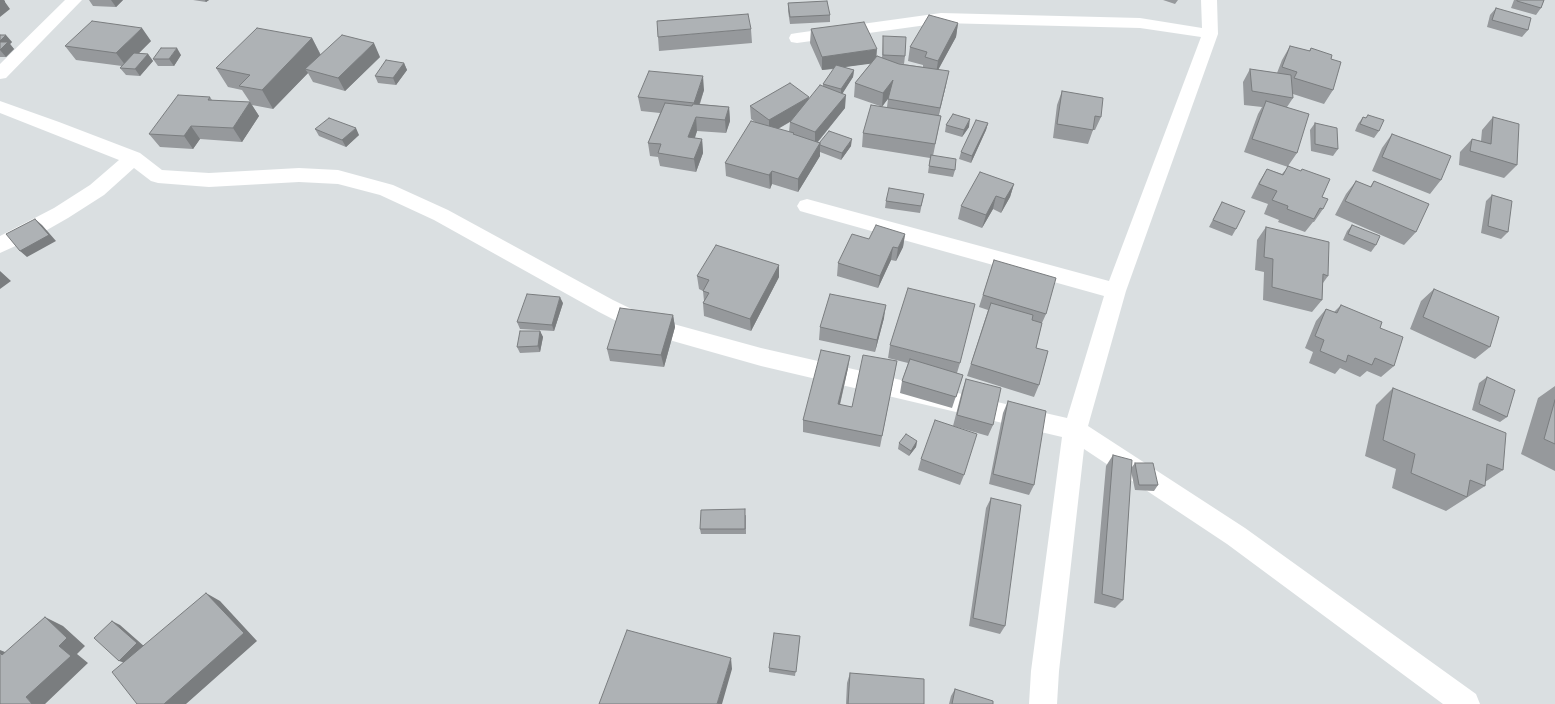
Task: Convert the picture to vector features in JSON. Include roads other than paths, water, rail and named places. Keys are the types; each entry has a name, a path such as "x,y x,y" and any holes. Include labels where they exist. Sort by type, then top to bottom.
{"street":[{"path":"0,74 74,0"},
{"path":"1043,704 1045,671 1076,430 1116,291 1210,34 1209,0"},
{"path":"797,38 941,18 1140,23 1210,34"},
{"path":"0,107 53,126 133,158 158,176 209,180 292,175 338,177 386,190 442,215 606,306 642,324 761,357 1076,430 1236,536 1466,704"},
{"path":"0,245 55,216 97,190 133,158"},
{"path":"807,206 1116,291"}]}
